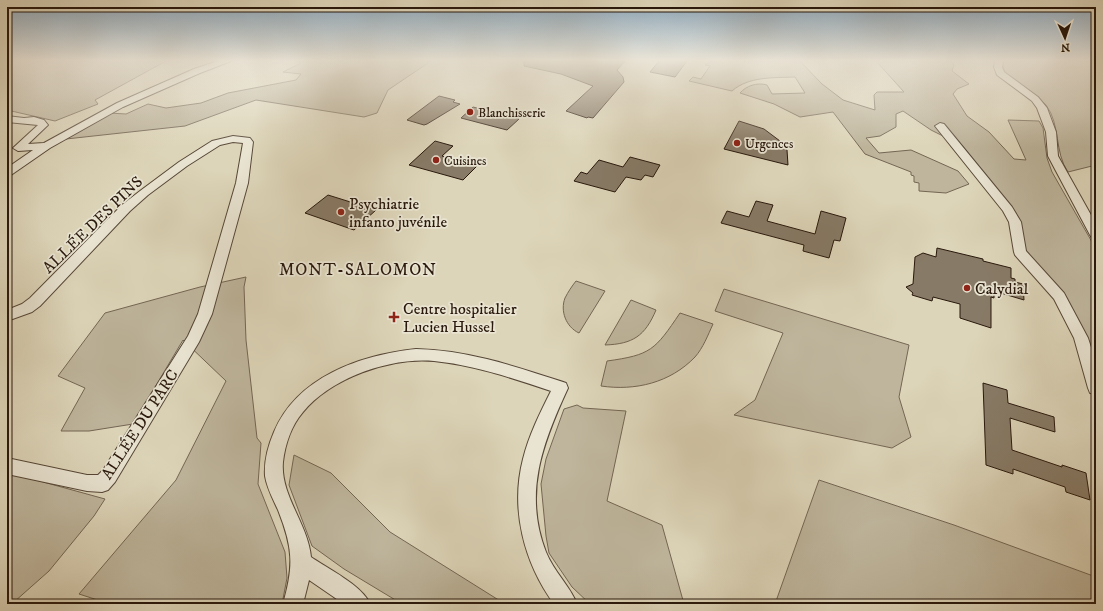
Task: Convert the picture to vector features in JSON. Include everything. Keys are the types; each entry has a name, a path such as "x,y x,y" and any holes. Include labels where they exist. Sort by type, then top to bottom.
{"street":[{"path":"7,173 46,146 120,105 155,90"},
{"path":"1022,90 1035,99 1042,108 1051,132 1053,156 1096,234"},
{"path":"7,119 16,118 23,121 33,119 41,122 43,125 18,148 46,146"},
{"path":"940,126 1008,210 1015,222 1020,252 1059,296 1081,338 1096,388"},
{"name":"ALLÉE DES PINS","path":"7,316 27,308 35,302 121,214 144,193 195,156 216,143 233,139 246,140 248,142 248,148 242,183 215,276"},
{"name":"ALLÉE DU PARC","path":"7,466 87,483 102,484 109,476 194,338 204,314 215,276"},
{"path":"292,604 298,587 302,563 302,550 275,483 275,460 278,442 290,417 298,406 324,386 341,376 376,361 418,354 452,357 495,367 560,388 548,413 531,461 527,500 531,535 543,569 557,592 567,604"},
{"path":"302,563 341,589 360,604"}],"shaded area":[{"path":"7,90 114,90 95,100 98,104 55,121 7,110"},
{"path":"246,90 389,90 377,113 364,117 256,100 185,126 66,139 109,113 126,114 148,104 166,108 201,103 228,93"},
{"path":"745,90 770,90 772,94 805,93 803,90 829,90 843,100 875,110 874,95 877,92 904,92 902,90 957,90 953,94 967,116 989,132 1014,159 1026,160 1008,120 1039,121 1043,128 1047,158 1052,172 1096,249 1096,369 1079,323 1027,257 1015,217 959,144 931,130 903,111 896,114 896,127 880,136 866,138 879,153 911,150 958,171 969,184 946,193 919,191 919,183 914,182 914,176 911,175 911,172 865,154 833,112 800,117 774,104 740,93"},
{"path":"1025,90 1096,90 1096,165 1068,172 1061,156 1051,113 1046,105"},
{"path":"246,277 244,287 246,340 257,438 261,443 258,484 285,552 287,578 282,604 110,604 79,594 176,480 226,381 183,340 133,424 89,431 61,431 85,388 58,376 105,313 200,287"},
{"path":"576,281 605,291 579,333 568,323 565,318 563,308 565,298"},
{"path":"724,289 909,345 899,397 911,437 892,448 734,415 755,400 783,333 715,311"},
{"path":"631,300 656,310 652,319 637,337 623,343 605,345"},
{"path":"680,313 713,324 703,346 695,357 675,373 651,383 627,387 601,386 607,361 633,356 651,349 658,343"},
{"path":"577,405 583,408 626,411 607,501 662,525 684,604 590,604 572,587 549,553 541,484 546,459 564,409"},
{"path":"294,455 331,473 390,532 505,604 402,604 344,569 312,546 289,485"},
{"path":"7,472 105,499 94,516 49,571 14,602 7,603"},
{"path":"819,480 954,525 1096,577 1096,604 775,604"}],"building":[{"path":"589,90 618,90 593,118 587,118 566,111"},
{"path":"439,96 455,100 453,102 460,104 424,125 407,120"},
{"path":"473,107 519,119 507,130 461,118"},
{"name":"Urgences","path":"739,121 764,129 780,141 787,150 788,165 724,149"},
{"name":"Cuisines","path":"435,141 453,146 442,156 477,166 463,180 409,165"},
{"path":"630,157 660,165 653,177 645,175 641,180 626,177 615,192 574,181 581,172 587,174 599,160 623,167"},
{"name":"Psychiatrie infanto juvénile","path":"328,195 376,210 354,230 305,213"},
{"path":"756,201 773,205 767,221 815,234 821,211 846,218 840,241 834,240 829,258 803,251 804,245 721,223 727,211 749,217"},
{"name":"Calydial","path":"937,248 983,259 983,261 1011,268 1011,278 1015,279 1015,282 1023,284 1024,300 994,291 994,298 991,297 991,328 960,318 960,304 933,297 932,301 912,295 913,293 906,287 913,284 915,257 923,253 936,257"},
{"path":"983,383 1007,390 1008,403 1054,417 1055,432 1010,418 1012,450 1062,467 1062,465 1086,473 1090,500 1066,492 1065,487 1013,469 1013,474 986,465"}],"place":[{"name":"Blanchisserie","path":"470,112"},
{"name":"Urgences","path":"737,143"},
{"name":"Cuisines","path":"436,160"},
{"name":"Psychiatrie infanto juvénile","path":"341,212"},
{"name":"Calydial","path":"967,288"},
{"name":"Centre hospitalier Lucien Hussel","path":"394,317"}],"district":[{"name":"MONT-SALOMON","path":"358,269"}]}
